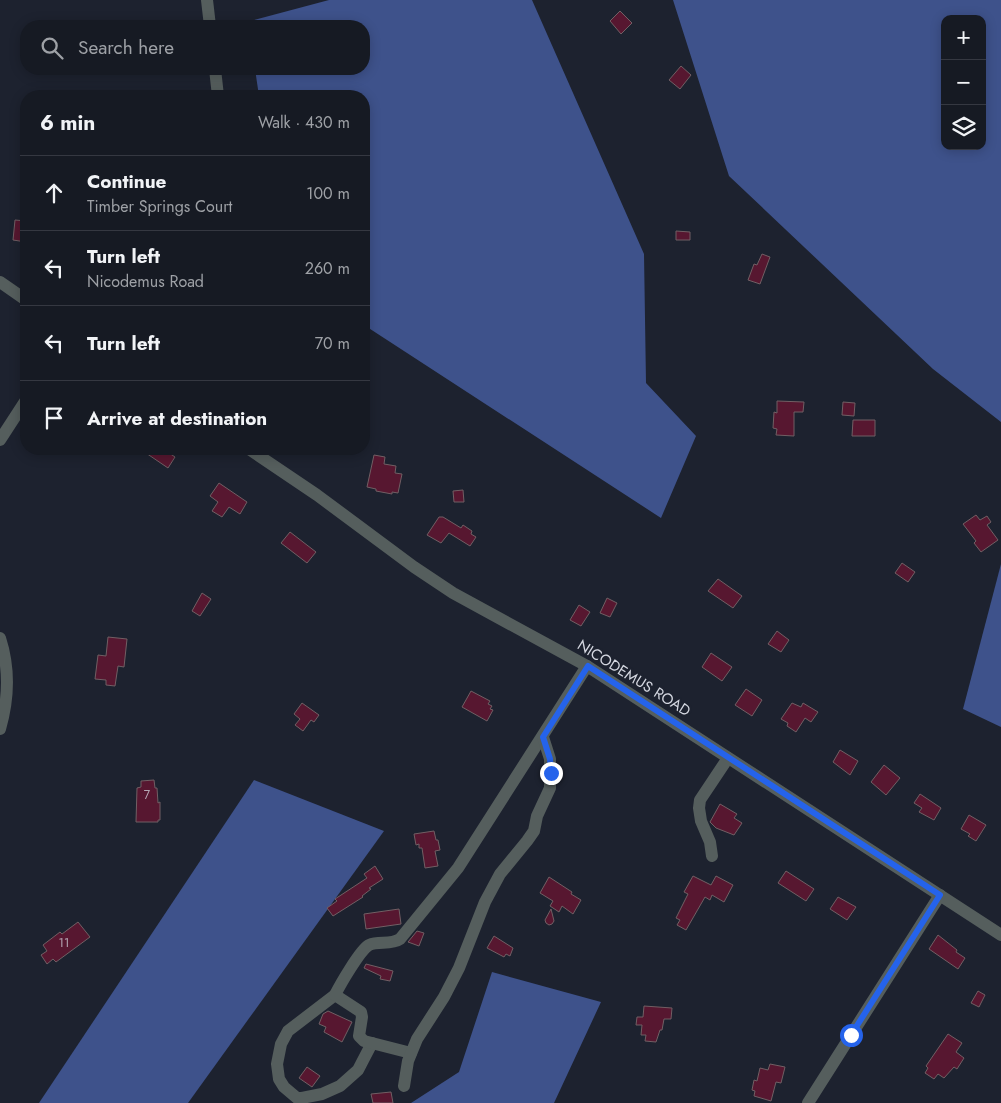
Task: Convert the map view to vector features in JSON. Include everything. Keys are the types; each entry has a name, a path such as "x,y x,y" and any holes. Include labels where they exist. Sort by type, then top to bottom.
{"street":[{"path":"207,0 209,20"},
{"path":"216,75 217,90"},
{"path":"0,282 20,296"},
{"path":"0,440 20,409"},
{"name":"NICODEMUS ROAD","path":"258,455 453,593 588,666 1001,935"},
{"path":"0,638 6,655 8,673 5,708 0,729"},
{"path":"372,1043 358,1070 340,1086 322,1094 298,1098 284,1087 279,1078 277,1064 281,1044 288,1030 335,995 363,951 370,945 394,943 400,939 458,868 536,743 543,737 588,666"},
{"path":"404,1086 408,1061 417,1039 444,997 459,968 485,902 500,874 534,831 537,816 550,788 550,759 543,737"},
{"path":"712,856 699,808 700,800 728,758"},
{"path":"808,1103 940,895"},
{"path":"335,995 361,1012 359,1036 364,1041 411,1053"}],"shaded area":[{"path":"329,0 532,0 644,254 646,383 696,436 661,518 370,329 370,90 258,90 256,75 370,75 370,20 254,20"},
{"path":"673,0 1001,0 1001,422 933,369 729,176"},
{"path":"1001,564 1001,727 963,709"},
{"path":"254,780 384,831 188,1103 39,1103"},
{"path":"492,972 601,1002 554,1103 411,1103 459,1072"}],"building":[{"path":"620,11 632,23 621,34 610,21"},
{"path":"681,66 691,75 680,89 669,80"},
{"path":"15,220 20,220 20,241 13,240"},
{"path":"676,231 690,232 690,240 676,240"},
{"path":"762,254 770,257 760,284 748,280 754,264 757,265"},
{"path":"777,401 804,402 803,412 794,412 794,436 776,435 777,429 773,428 774,412 777,413"},
{"path":"843,402 855,403 854,416 842,415"},
{"path":"853,420 875,420 875,436 852,436"},
{"path":"149,455 172,455 175,457 168,468"},
{"path":"374,455 385,457 384,464 396,466 395,473 402,474 398,493 392,492 392,494 376,491 376,489 367,487"},
{"path":"219,483 247,502 240,514 229,507 222,517 212,511 218,502 210,496"},
{"path":"463,490 464,502 454,502 453,491"},
{"path":"976,515 980,520 987,516 991,522 987,525 998,540 981,552 974,543 976,541 963,524"},
{"path":"439,517 443,517 461,528 463,525 472,531 471,534 476,537 470,546 449,533 441,543 427,535"},
{"path":"290,532 316,552 307,563 281,543"},
{"path":"902,563 915,572 908,582 895,573"},
{"path":"718,579 742,596 733,608 708,591"},
{"path":"202,593 211,599 200,616 192,611"},
{"path":"607,598 617,603 610,617 600,613"},
{"path":"579,605 590,612 581,626 570,620"},
{"path":"777,631 789,640 781,652 768,644"},
{"path":"108,637 127,639 124,667 118,666 115,686 106,685 106,680 95,679 98,655 106,656"},
{"path":"711,653 732,667 722,681 702,667"},
{"path":"746,689 762,700 752,716 735,705"},
{"path":"471,691 490,701 488,704 492,706 490,709 493,710 487,721 462,707"},
{"path":"302,703 319,715 314,722 311,720 303,731 295,725 300,719 294,714"},
{"path":"792,703 801,707 803,703 818,712 811,722 805,718 796,732 787,726 788,723 781,719"},
{"path":"840,750 858,761 850,775 833,762"},
{"path":"884,765 900,778 886,795 871,782"},
{"path":"154,780 155,788 157,788 158,803 160,802 160,820 158,822 136,822 137,788 141,787 141,781"},
{"path":"920,794 941,808 934,820 919,812 922,808 914,803"},
{"path":"720,804 737,814 734,818 742,823 734,835 716,828 710,822"},
{"path":"969,815 986,825 976,841 968,836 970,834 961,829"},
{"path":"434,831 440,850 435,851 438,866 425,868 422,848 419,848 419,844 416,845 414,834"},
{"path":"375,866 383,879 369,888 371,889 363,897 333,916 327,908 337,901 335,899 367,878 364,874"},
{"path":"786,871 814,889 806,901 778,883"},
{"path":"693,876 711,885 716,876 733,885 724,902 712,895 710,900 705,897 686,930 677,925 680,920 676,918 688,894 684,892"},
{"path":"549,877 581,900 573,914 562,906 559,912 550,906 553,901 540,893"},
{"path":"838,897 856,907 847,920 830,909"},
{"path":"399,909 401,924 366,929 364,914"},
{"path":"551,909 554,921 549,925 545,920"},
{"path":"78,922 90,937 56,962 53,959 47,964 41,955 47,951 43,945 60,932 62,934"},
{"path":"417,931 424,933 419,946 408,942"},
{"path":"938,935 965,958 958,969 929,949"},
{"path":"494,936 513,948 510,956 506,954 504,957 487,948"},
{"path":"366,964 393,971 390,981 380,979 381,976 364,968"},
{"path":"978,991 985,995 979,1007 971,1003"},
{"path":"644,1006 672,1008 671,1019 664,1019 662,1030 660,1030 656,1042 645,1041 646,1035 641,1035 642,1025 636,1025 637,1017 643,1017"},
{"path":"328,1011 352,1022 342,1042 324,1032 326,1027 319,1024 323,1014"},
{"path":"948,1034 962,1043 956,1052 964,1058 957,1069 954,1067 944,1078 938,1074 934,1079 925,1073 928,1068 926,1066"},
{"path":"770,1064 785,1067 781,1083 776,1082 771,1101 754,1096 755,1091 752,1090 754,1080 757,1081 760,1068 768,1070"},
{"path":"307,1067 320,1076 312,1087 299,1078"},
{"path":"391,1092 393,1103 373,1103 371,1094"}],"route":[{"path":"551,773 550,759 543,737 588,666 940,895 851,1035"}]}
